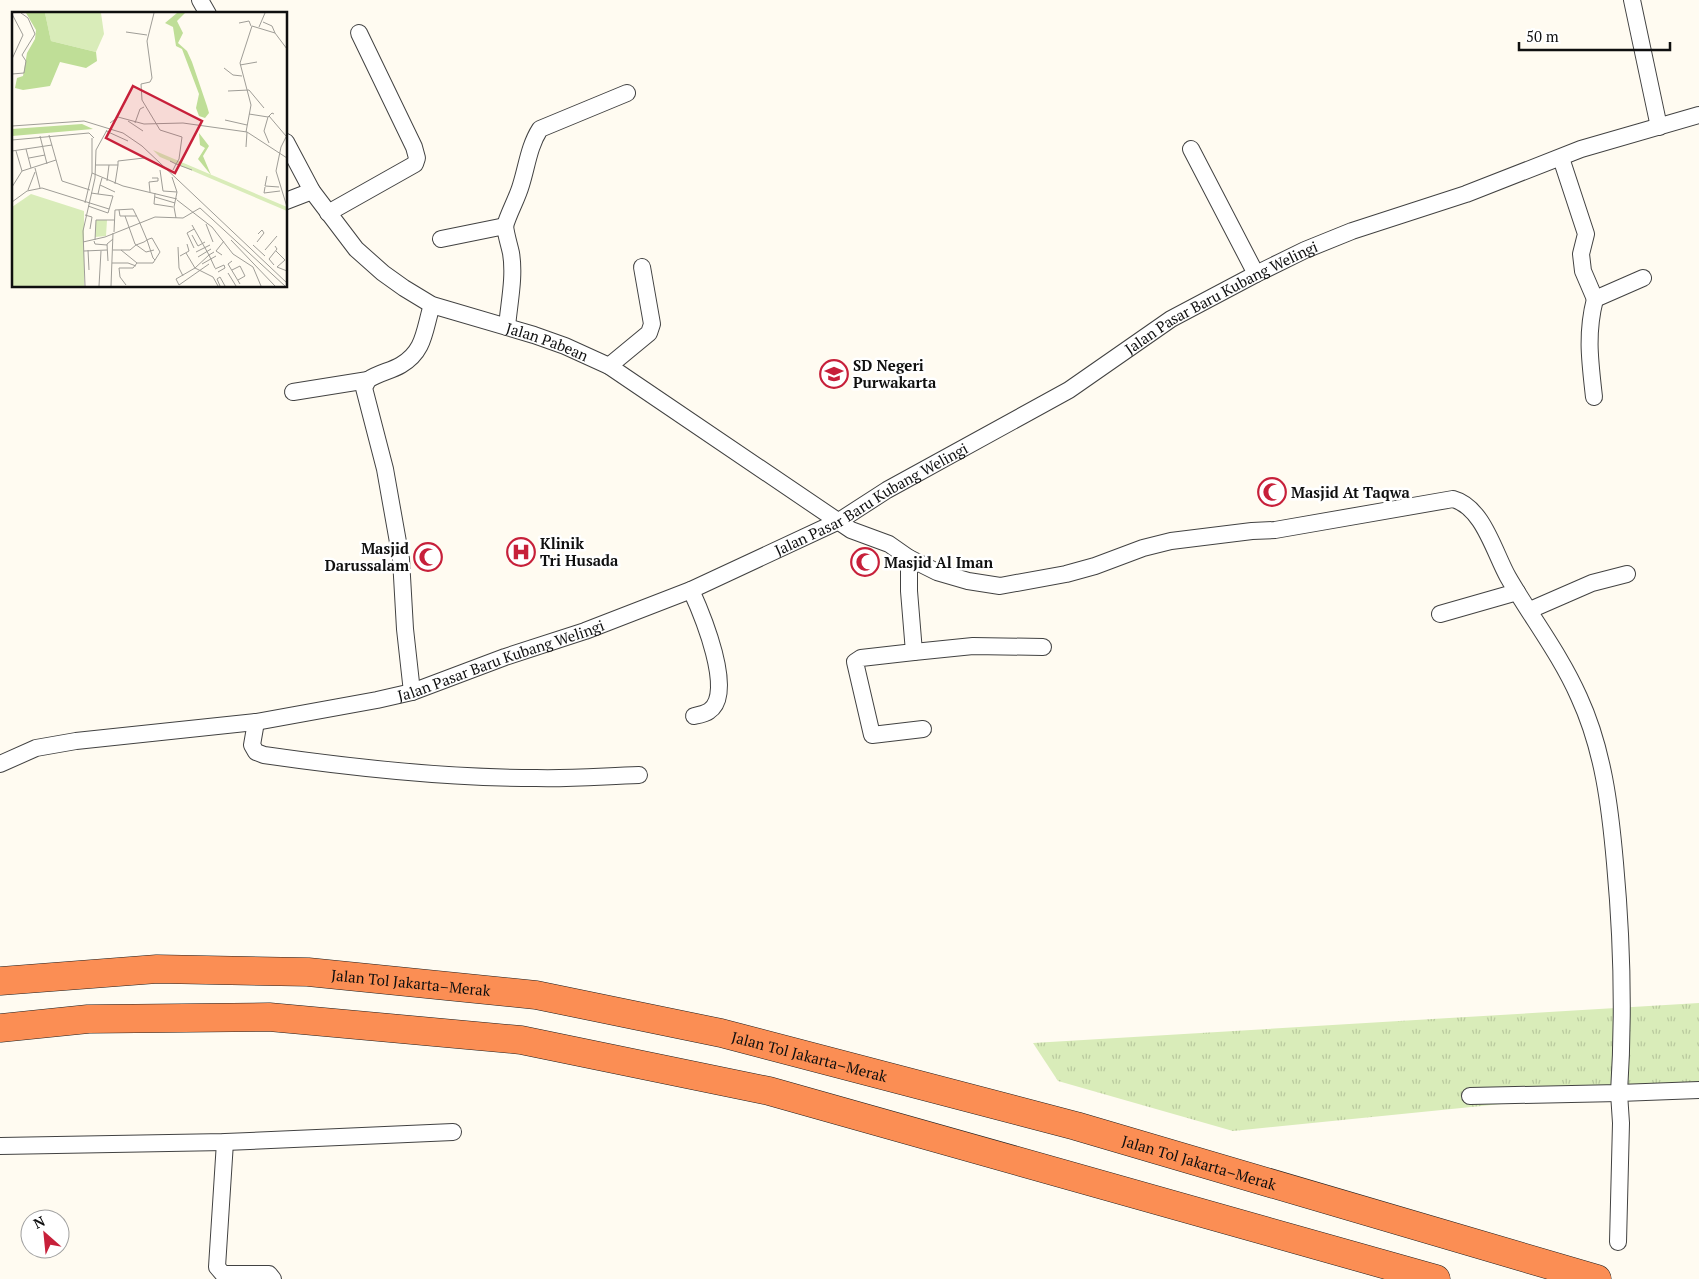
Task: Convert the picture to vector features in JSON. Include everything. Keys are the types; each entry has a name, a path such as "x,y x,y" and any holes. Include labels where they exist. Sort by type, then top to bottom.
{"highway":[{"name":"Jalan Tol Jakarta–Merak","path":"0,981 157,969 308,972 536,995 721,1033 1076,1126 1597,1279"},
{"path":"0,1028 88,1018 269,1017 521,1040 769,1091 1436,1279"}],"street":[{"path":"200,0 207,12"},
{"path":"1632,0 1660,127"},
{"path":"328,212 415,164 417,158 414,147 358,33"},
{"path":"507,327 511,285 511,252 506,239 505,226 521,186 534,138 540,129 627,93"},
{"name":"Jalan Pasar Baru Kubang Welingi","path":"0,764 36,748 76,741 256,722 377,700 412,692 504,657 585,631 692,590 839,521 887,490 1070,390 1171,319 1305,250 1352,231 1466,194 1581,149 1699,115"},
{"name":"Jalan Pabean","path":"288,146 312,191 356,249 382,273 404,288 432,305 565,346 608,366 851,530 887,543 909,558 937,572 968,581 1000,586 1066,574 1095,566 1143,548 1171,541 1275,530 1331,522 1400,507 1453,499 1462,501 1478,519 1517,592 1530,610 1579,697 1597,743 1611,815 1619,906 1622,1048 1619,1093 1621,1132 1618,1242"},
{"path":"1191,149 1256,274"},
{"path":"1562,158 1586,234 1582,254 1583,271 1595,299 1588,337 1594,397"},
{"path":"288,200 312,191"},
{"path":"441,239 505,226"},
{"path":"608,366 649,333 652,324 642,267"},
{"path":"1595,299 1643,278"},
{"path":"293,392 368,380 400,366 420,348 432,305"},
{"path":"368,380 364,388 389,486 401,558 405,630 412,692"},
{"path":"909,558 909,591 914,652"},
{"path":"1530,610 1592,582 1627,574"},
{"path":"692,590 705,621 713,648 719,689 718,698 709,711 694,716"},
{"path":"1440,614 1517,592"},
{"path":"923,729 872,735 855,662 860,658 973,646 1043,647"},
{"path":"256,722 252,745 256,752 264,756 332,765 437,774 537,778 639,775"},
{"path":"1470,1096 1699,1090"},
{"path":"0,1146 225,1142 453,1132"},
{"path":"225,1142 217,1267 223,1274 269,1274 273,1279"}],"green space":[{"path":"1699,1003 1699,1084 1233,1131 1058,1081 1033,1043"}],"place":[{"name":"SD Negeri Purwakarta","path":"834,374"},
{"name":"Masjid At Taqwa","path":"1272,492"},
{"name":"Klinik Tri Husada","path":"521,552"},
{"name":"Masjid Darussalam","path":"428,557"},
{"name":"Masjid Al Iman","path":"865,562"}]}
